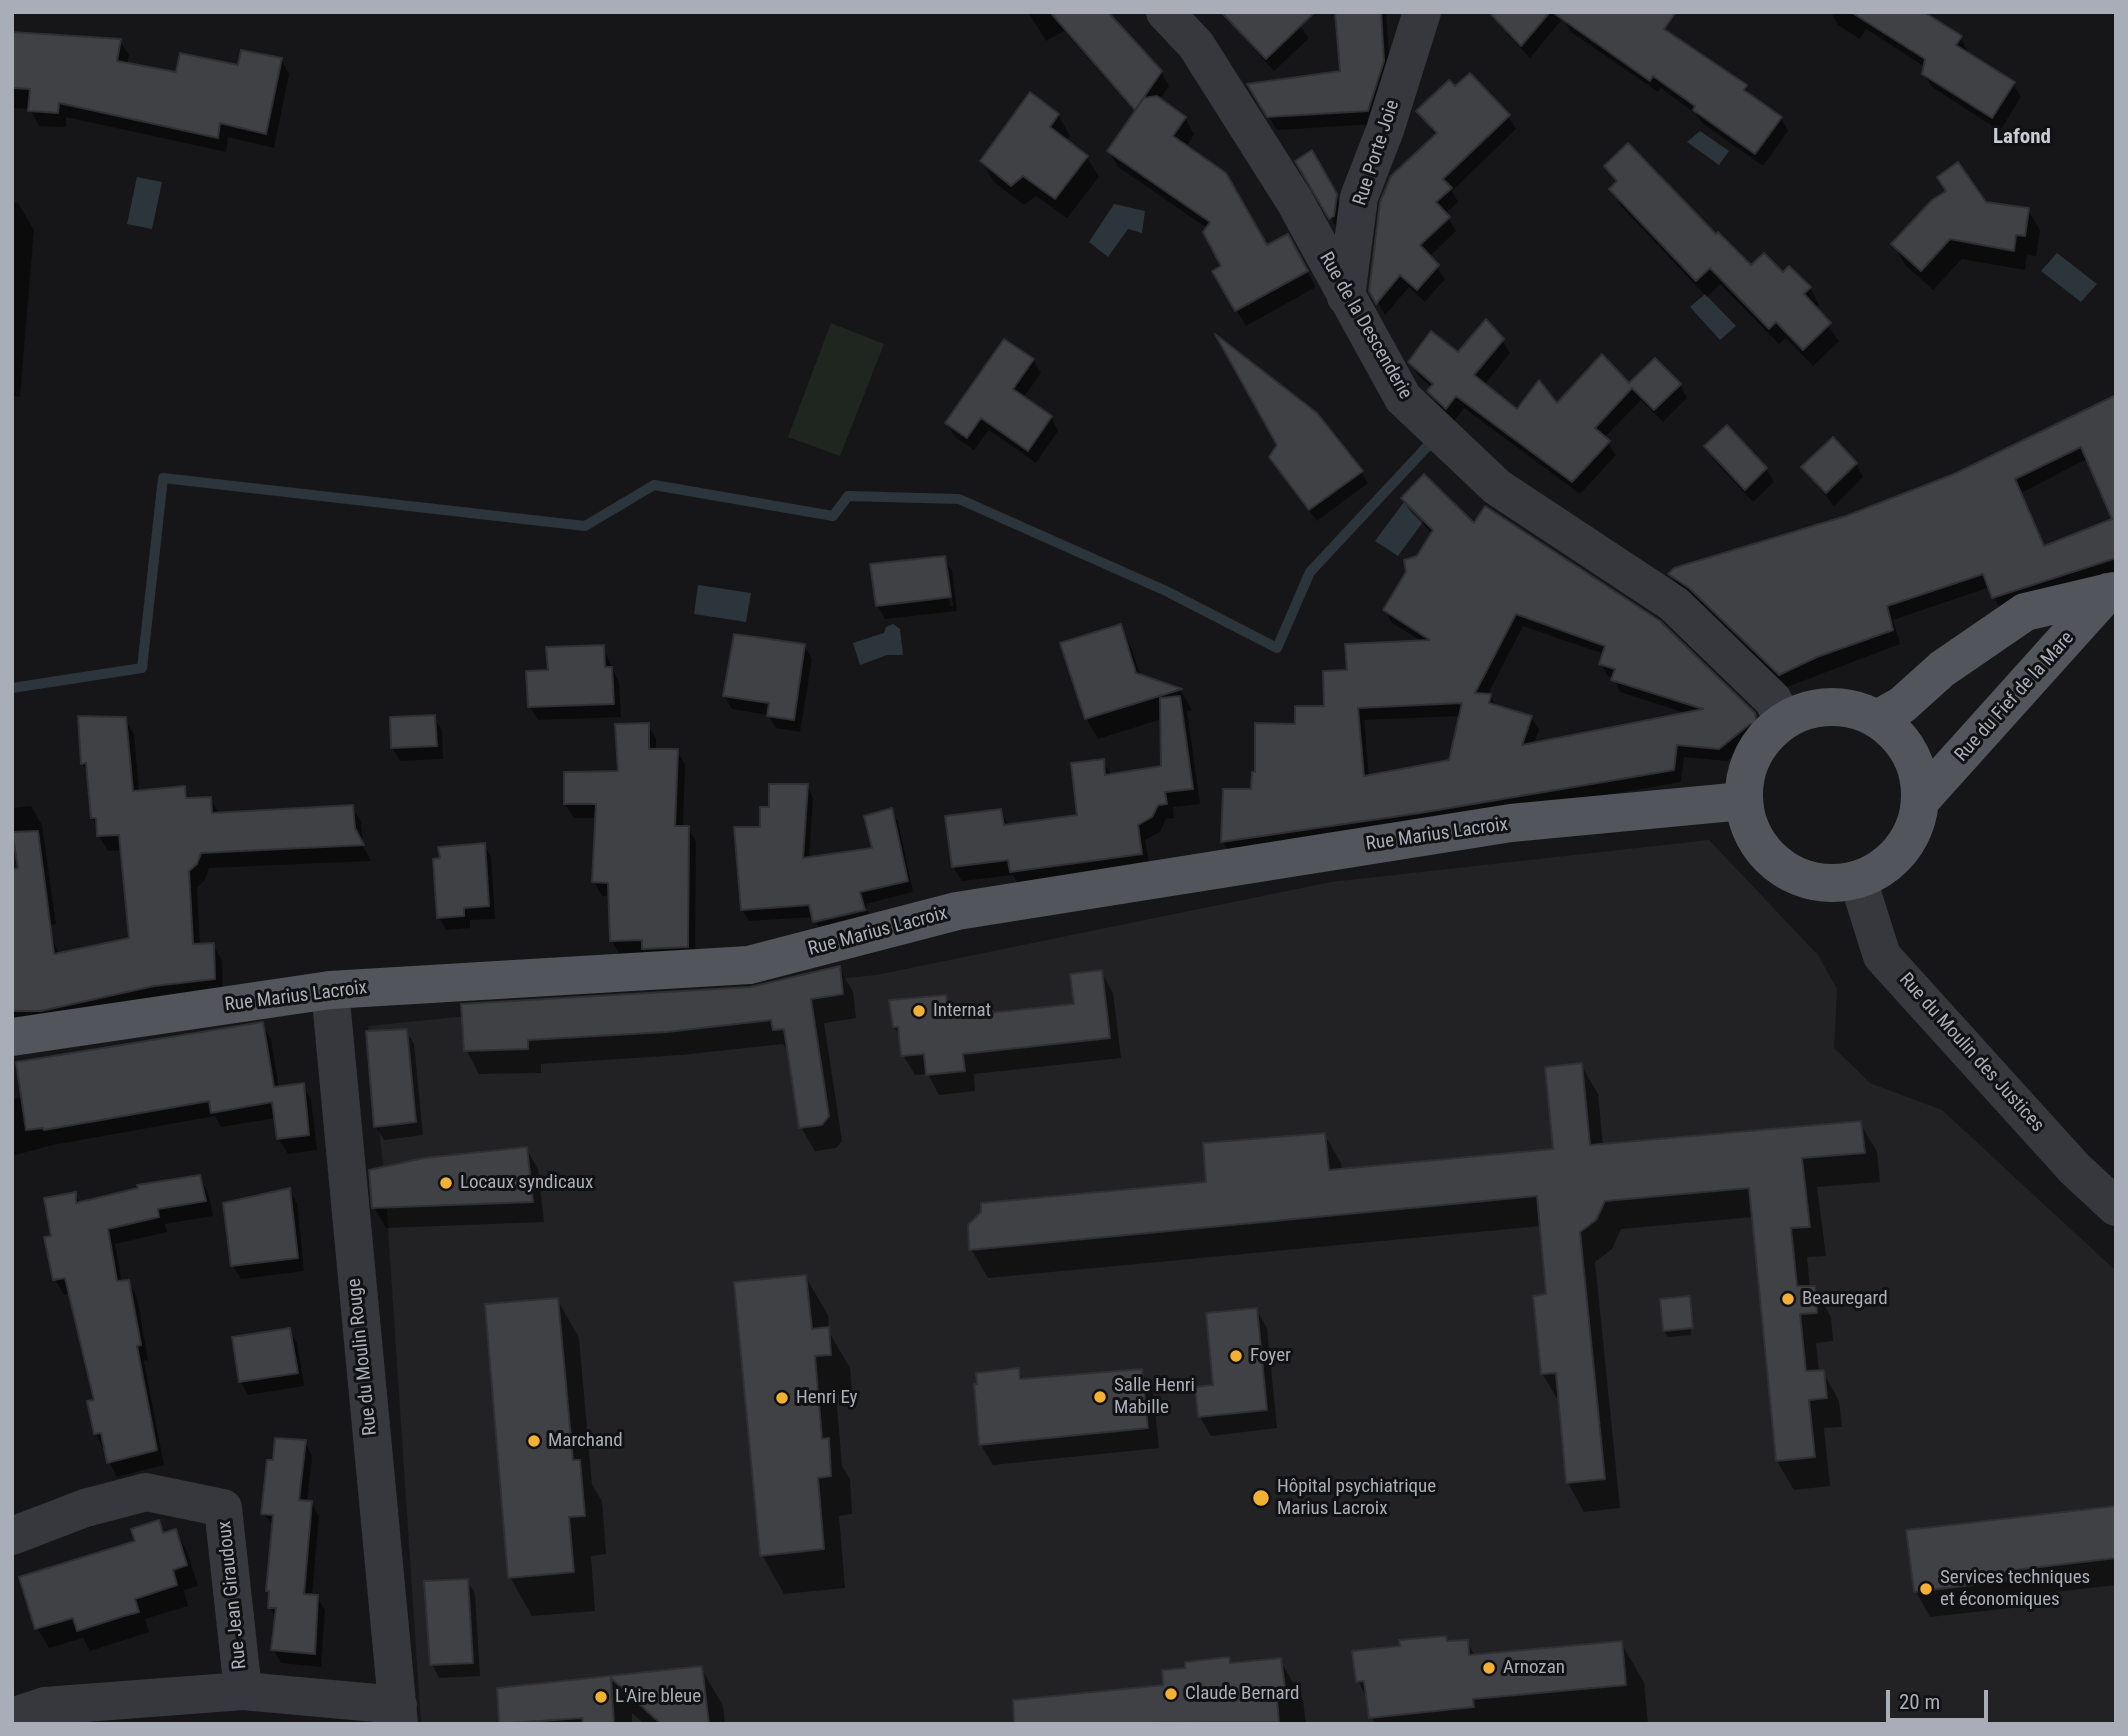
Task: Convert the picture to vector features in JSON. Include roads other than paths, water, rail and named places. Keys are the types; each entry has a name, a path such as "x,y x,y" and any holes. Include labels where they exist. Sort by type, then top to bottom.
{"main road":[{"name":"Rue du Fief de la Mare","path":"1877,719 1902,705 1942,669 2025,612 2112,591"},
{"name":"Rue du Fief de la Mare","path":"1921,800 2112,591"},
{"path":"1830,706 1854,709 1877,719 1896,734 1910,753 1919,776 1921,800 1915,827 1902,850 1882,868 1858,880 1810,881 1784,870 1763,852 1749,828 1742,801 1744,778 1752,755 1765,735 1783,720 1806,710 1830,706"},
{"name":"Rue Marius Lacroix","path":"12,1037 330,989 749,965 957,911 1511,823 1742,801"}],"street":[{"name":"Rue de la Descenderie","path":"1165,12 1196,45 1280,177 1403,398 1497,487 1674,604 1773,700 1783,720"},
{"name":"Rue Porte Joie","path":"1346,297 1359,197 1385,130 1422,12"},
{"name":"Rue du Moulin des Justices","path":"1858,880 1882,956 2075,1169 2116,1207"},
{"name":"Rue du Moulin Rouge","path":"330,989 398,1715"},
{"name":"Rue Jean Giraudoux","path":"12,1536 85,1508 146,1492 223,1508 243,1691"},
{"name":"Rue Jean Giraudoux","path":"12,1717 45,1706 243,1691 398,1715"}],"waterway":[{"path":"12,688 142,668 163,478 585,526 654,485 833,516 848,496 959,499 1166,591 1277,648 1310,572 1437,436"}],"place":[{"name":"Internat","path":"919,1011"},
{"name":"Locaux syndicaux","path":"446,1183"},
{"name":"Beauregard","path":"1788,1299"},
{"name":"Foyer","path":"1236,1356"},
{"name":"Salle Henri Mabille","path":"1100,1397"},
{"name":"Henri Ey","path":"782,1398"},
{"name":"Marchand","path":"534,1441"},
{"name":"Hôpital psychiatrique Marius Lacroix","path":"1261,1498"},
{"name":"Services techniques et économiques","path":"1926,1589"},
{"name":"Arnozan","path":"1489,1668"},
{"name":"Claude Bernard","path":"1171,1694"},
{"name":"L'Aire bleue","path":"601,1697"}],"district":[{"name":"Lafond","path":"2022,138"}]}
